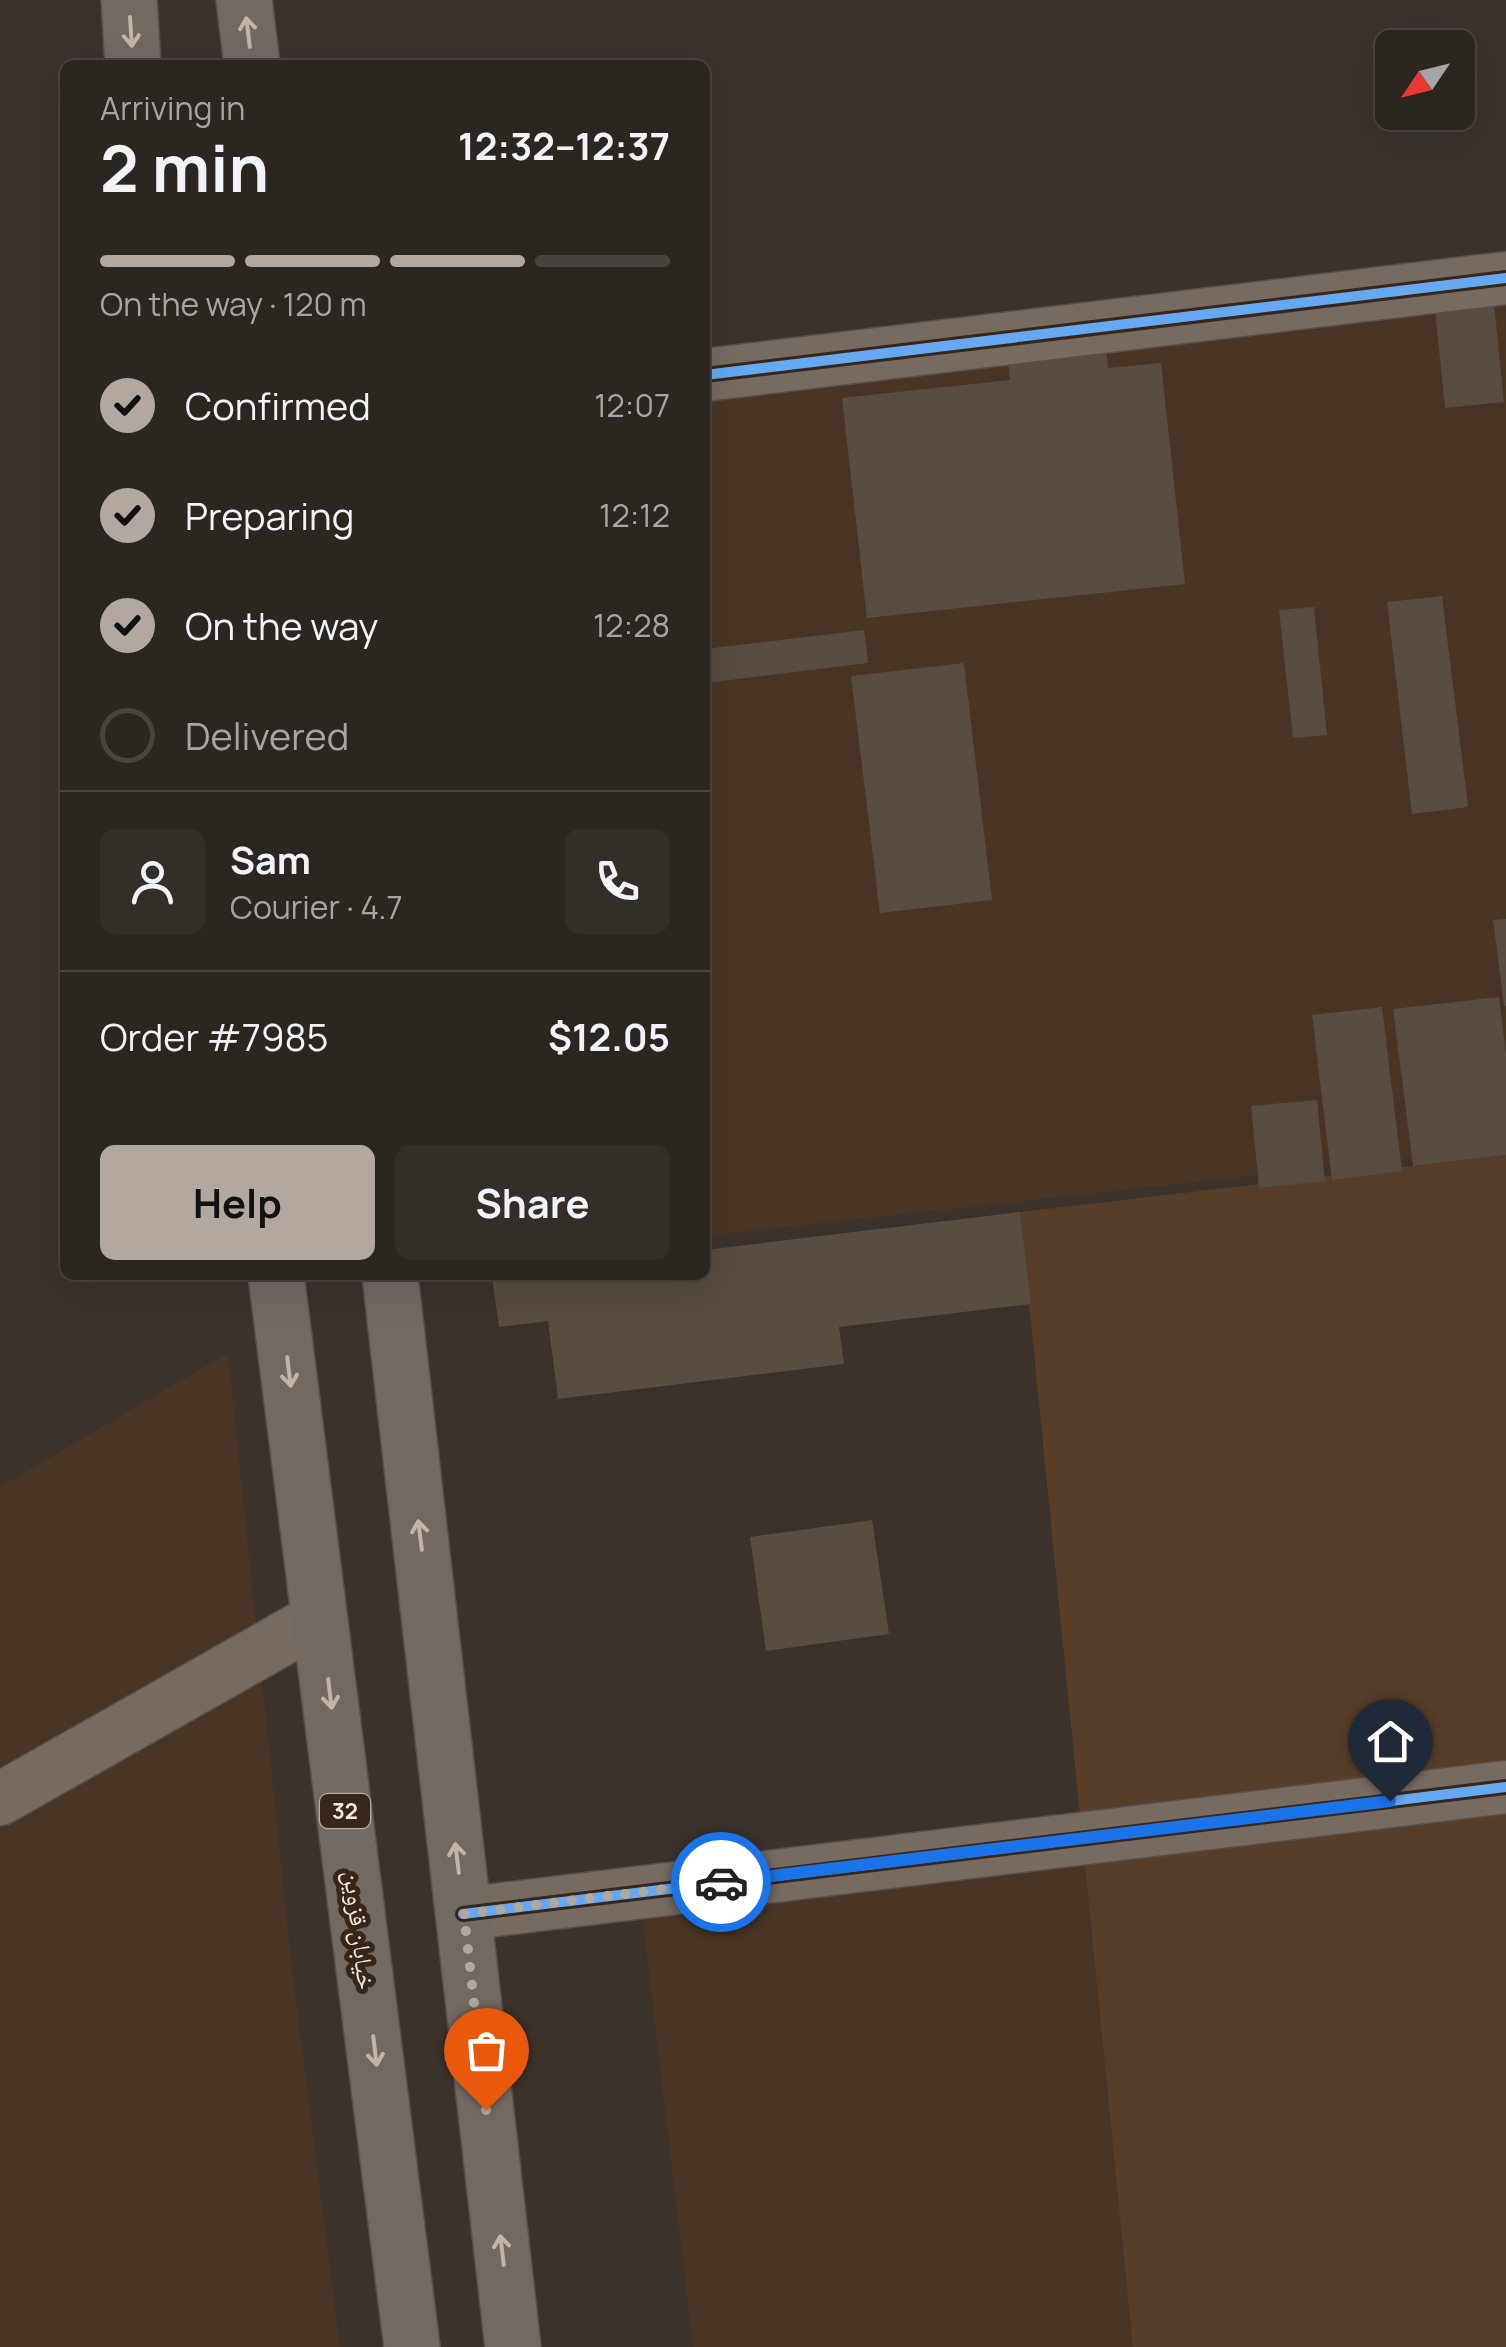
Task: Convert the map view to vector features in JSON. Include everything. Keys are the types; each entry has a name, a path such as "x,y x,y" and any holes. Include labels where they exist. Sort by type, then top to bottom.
{"highway":[{"path":"130,0 134,60"},
{"path":"244,0 251,60"},
{"name":"خیابان قزوین","path":"277,1280 412,2347"},
{"path":"391,1280 514,2347"}],"street":[{"path":"710,374 1506,278"},
{"path":"0,1799 321,1617"},
{"path":"464,1914 1506,1787"}],"shaded area":[{"path":"1506,295 1506,1148 710,1235 710,382"},
{"path":"1506,1155 1506,2347 1133,2347 1020,1212"},
{"path":"228,1353 292,1969 340,2347 0,2347 0,1487"},
{"path":"1162,1855 1219,2347 693,2347 642,1914"}],"building":[{"path":"1493,293 1504,402 1445,408 1434,299"},
{"path":"1105,339 1108,368 1161,363 1185,584 867,618 842,398 1010,380 1007,350"},
{"path":"1442,596 1468,807 1412,814 1387,602"},
{"path":"1314,607 1327,735 1293,738 1279,610"},
{"path":"864,630 868,663 710,682 710,648"},
{"path":"964,663 992,900 880,913 851,676"},
{"path":"1506,919 1506,1006 1504,1006 1493,920"},
{"path":"1499,997 1506,1055 1506,1155 1413,1166 1393,1009"},
{"path":"1382,1007 1402,1171 1332,1180 1312,1015"},
{"path":"1317,1100 1325,1181 1259,1188 1251,1106"},
{"path":"1020,1212 1031,1304 839,1327 844,1364 558,1399 548,1321 499,1327 493,1280 710,1280 710,1249"},
{"path":"872,1520 889,1634 766,1651 750,1537"}],"cycle path":[{"path":"710,374 1506,278"},
{"path":"463,1914 1506,1787"}],"way so far":[{"path":"486,2110 464,1914 721,1882"}],"route":[{"path":"721,1882 1390,1801"}]}
